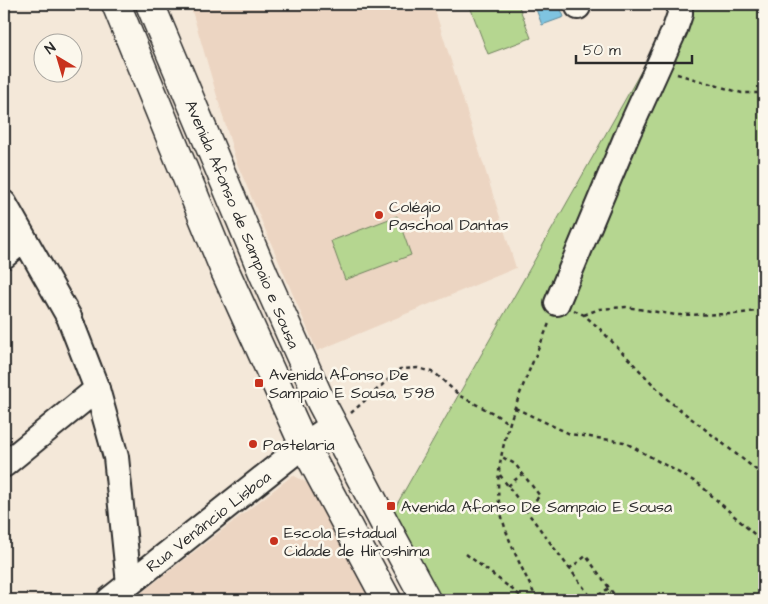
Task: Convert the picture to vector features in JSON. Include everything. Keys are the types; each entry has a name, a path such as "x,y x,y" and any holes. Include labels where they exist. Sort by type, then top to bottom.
{"main road":[{"name":"Avenida Afonso de Sampaio e Sousa","path":"116,4 226,271 304,445 387,600"},
{"name":"Avenida Afonso de Sampaio e Sousa","path":"150,4 261,266 333,425 426,600"}],"street":[{"path":"556,303 628,134 676,30 680,14 680,4"},
{"path":"4,203 70,318 96,389 116,457 129,584"},
{"path":"4,256 24,239"},
{"path":"4,465 96,389"},
{"name":"Rua Venâncio Lisboa","path":"108,600 304,445 333,425"}],"path":[{"path":"659,67 686,78 728,90 742,93 764,93"},
{"path":"537,600 510,541 500,508 499,474 508,423 556,303 584,315 599,328 668,400 764,476"},
{"path":"584,315 599,309 626,307 676,315 734,314 764,310"},
{"path":"333,425 348,415 400,369 418,368 435,373 460,396 508,423"},
{"path":"514,408 570,434 624,442 698,484 764,543"},
{"path":"502,457 514,464 540,496 525,509"},
{"path":"499,474 593,600 609,588"},
{"path":"508,486 523,474"},
{"path":"466,554 526,600"},
{"path":"569,568 586,556 618,600"}],"shaded area":[{"name":"Colégio Paschoal Dantas","path":"190,4 433,4 516,268 317,351 236,161"},
{"name":"Escola Estadual Cidade de Hiroshima","path":"293,475 309,484 373,600 137,600 136,597"}],"green space":[{"path":"469,4 518,4 531,38 488,54"},
{"path":"679,4 764,4 764,600 434,600 388,520"},
{"path":"397,216 411,255 345,280 331,241"}],"water":[{"path":"534,4 559,4 564,17 542,25"}],"place":[{"name":"Colégio Paschoal Dantas","path":"379,215"},
{"name":"Avenida Afonso De Sampaio E Sousa, 598","path":"259,383"},
{"name":"Pastelaria","path":"253,444"},
{"name":"Avenida Afonso De Sampaio E Sousa","path":"391,506"},
{"name":"Escola Estadual Cidade de Hiroshima","path":"274,541"}]}
